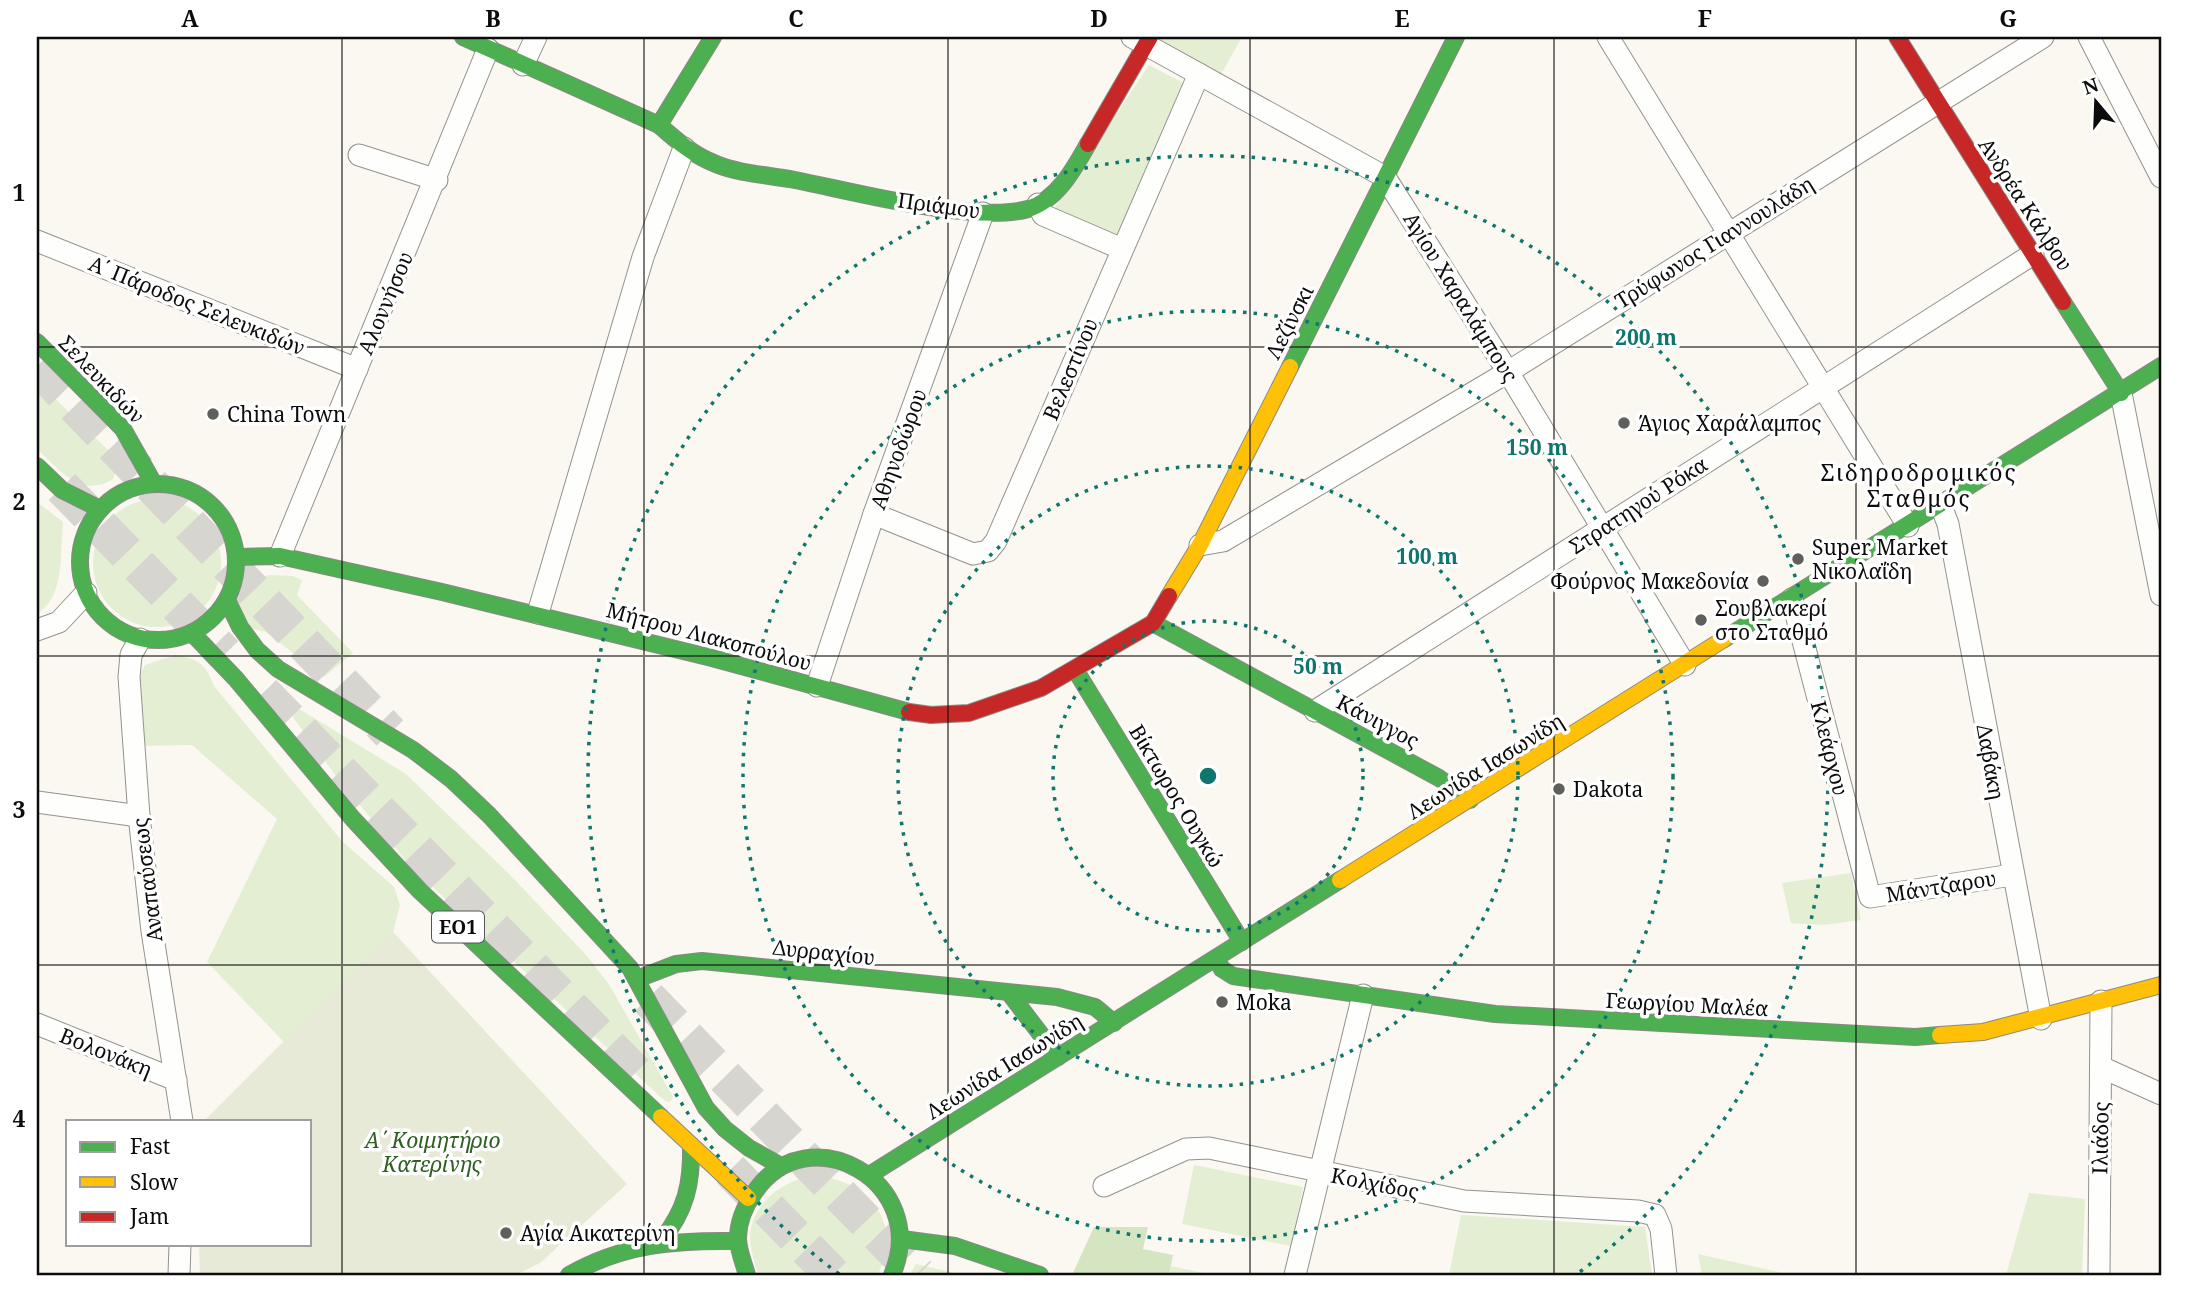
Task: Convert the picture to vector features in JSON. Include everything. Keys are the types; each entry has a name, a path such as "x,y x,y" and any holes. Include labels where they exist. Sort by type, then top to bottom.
{"street":[{"name":"Πριάμου","path":"463,37 659,125 684,148 718,165 913,203 983,213 1027,209 1050,198 1074,169 1143,39"},
{"path":"523,65 536,37"},
{"path":"659,125 713,37"},
{"name":"Λεζίνσκι","path":"1153,623 1200,545 1456,37"},
{"path":"1608,37 1908,526"},
{"name":"Ανδρέα Κάλβου","path":"1896,37 2121,393"},
{"name":"Τρύφωνος Γιαννουλάδη","path":"1200,545 1223,541 1508,372 2043,37"},
{"path":"2089,37 2161,177"},
{"name":"Αγίου Χαραλάμπους","path":"1143,39 1199,74 1385,177 1604,528 1685,665"},
{"name":"Αλοννήσου","path":"280,556 437,180 488,49"},
{"name":"Βελεστίνου","path":"874,514 972,554 988,551 996,541 1199,74"},
{"path":"538,612 643,257 684,148"},
{"path":"359,155 437,180"},
{"path":"1038,204 1043,215 1122,249"},
{"name":"Αθηνοδώρου","path":"817,686 874,514 983,213"},
{"name":"Α΄ Πάροδος Σελευκιδών","path":"37,242 357,369"},
{"name":"Στρατηγού Ρόκα","path":"1315,711 2033,254"},
{"name":"Σελευκιδών","path":"37,342 123,429 154,484"},
{"name":"Λεωνίδα Ιασωνίδη","path":"871,1174 2161,366"},
{"path":"2121,393 2161,595"},
{"path":"37,467 62,491 100,509"},
{"path":"154,484 184,488 211,503 229,528 237,557 235,579 218,614 192,633 166,640 140,639 107,622 86,593 80,558 90,524 100,509 116,496 134,488 154,484"},
{"name":"Δαβάκη","path":"1941,506 1948,524 2041,1019"},
{"name":"Μήτρου Λιακοπούλου","path":"237,557 264,554 280,556 538,612 817,686 896,710 934,716 968,713 1006,702 1076,671 1153,623"},
{"path":"37,630 59,622 86,593"},
{"name":"Κλεάρχου","path":"1792,599 1870,897"},
{"path":"227,600 241,631 292,681 402,742 477,803 612,946 637,978 687,1083 710,1116 751,1152 781,1166"},
{"name":"Κάνιγγος","path":"1153,623 1439,778 1469,800"},
{"name":"ΕΟ1","path":"192,633 227,669 353,819 420,891 748,1198"},
{"name":"Αναπαύσεως","path":"140,639 131,655 129,677 138,816 152,931 182,1120"},
{"name":"Βίκτωρος Ουγκώ","path":"1076,671 1242,942"},
{"path":"37,802 138,816"},
{"name":"Μάντζαρου","path":"1870,897 2012,875"},
{"name":"Γεωργίου Μαλέα","path":"1216,959 1222,969 1233,976 1495,1014 1915,1037 1983,1032 2041,1019 2161,985"},
{"name":"Δυρραχίου","path":"637,978 676,964 702,961 1092,1003 1105,1011 1114,1023"},
{"path":"1010,993 1058,1058"},
{"path":"1296,1275 1363,995"},
{"name":"Ιλιάδος","path":"2098,1275 2101,1001"},
{"name":"Βολονάκη","path":"37,1024 176,1080"},
{"path":"2101,1067 2161,1094"},
{"path":"661,1241 687,1206 693,1186 691,1145"},
{"name":"Κολχίδος","path":"1104,1186 1186,1149 1209,1149 1464,1201 1638,1212 1655,1215 1661,1229 1666,1275"},
{"path":"747,1275 737,1241 740,1219 748,1198 768,1174 781,1166 803,1158 827,1157 850,1162 871,1174 888,1192 898,1215 902,1239 898,1264 892,1275"},
{"path":"902,1239 930,1240 963,1248 1040,1275"},
{"path":"569,1275 605,1256 661,1241 737,1241"},
{"path":"177,1274 180,1246"}],"green space":[{"path":"1161,37 1242,37 1220,76 1158,43"},
{"path":"1149,65 1187,85 1118,238 1053,210"},
{"path":"37,381 110,452 116,470 113,479 91,486 81,484 63,473 37,449"},
{"path":"157,499 181,504 202,518 216,539 221,563 216,587 202,608 181,622 157,627 133,622 112,608 98,587 93,563 98,539 112,518 133,504"},
{"path":"37,502 63,522 57,586 46,606 37,613"},
{"path":"270,575 293,576 302,580 297,595 353,653 324,677 266,632 249,628 237,598 251,580"},
{"path":"175,655 196,661 208,672 214,686 342,841 394,887 400,905 393,932 284,1042 207,962 277,819 192,745 138,746 137,680 145,665"},
{"path":"291,704 406,774 512,877 587,956 610,986 673,1097 670,1102 665,1101 411,867 333,772 287,709 286,706"},
{"path":"1851,873 1861,920 1823,925 1791,923 1782,883"},
{"name":"Α΄ Κοιμητήριο Κατερίνης","path":"393,932 627,1184 540,1263 516,1275 200,1275 199,1246 312,1246 312,1120 205,1120"},
{"path":"1194,1165 1303,1187 1291,1246 1182,1224"},
{"path":"808,1176 838,1180 852,1186 865,1194 875,1205 886,1232 885,1252 878,1275 758,1275 750,1237 761,1205 787,1184"},
{"path":"2029,1193 2085,1199 2082,1275 2006,1275"},
{"path":"1461,1215 1645,1227 1652,1275 1449,1275"},
{"path":"1094,1227 1148,1227 1143,1249 1173,1255 1169,1275 1072,1275"},
{"path":"1698,1254 1792,1275 1702,1275"},
{"path":"916,1264 963,1275 910,1275"},
{"path":"1171,1266 1213,1275 1169,1275"}],"tunnel":[{"path":"37,366 390,733"},
{"path":"62,487 225,654"},
{"path":"263,693 646,1084"},
{"path":"648,998 918,1275"},
{"path":"730,1170 833,1275"}],"traffic: fast":[{"path":"463,37 659,125 693,152 716,164 913,204 977,212 1005,213 1028,209 1048,199 1056,191 1071,173 1088,144"},
{"path":"659,125 713,37"},
{"path":"1290,367 1456,37"},
{"path":"2063,302 2121,393"},
{"path":"37,342 123,429 154,484"},
{"path":"1724,639 2161,366"},
{"path":"37,466 62,490 100,509"},
{"path":"158,484 188,490 213,507 230,532 236,562 230,592 213,617 188,634 158,640 128,634 103,617 86,592 80,562 86,532 103,507 128,490 158,484"},
{"path":"237,557 280,556 442,592 712,658 909,712"},
{"path":"227,600 240,627 257,650 278,669 413,750 451,779 489,815 630,968 706,1108 725,1129 749,1148 781,1166"},
{"path":"1153,623 1439,778 1470,800"},
{"path":"192,633 236,679 353,819 420,891 661,1117"},
{"path":"1076,671 1242,942"},
{"path":"871,1174 1340,880"},
{"path":"1216,959 1222,969 1233,976 1495,1014 1915,1037 1940,1035"},
{"path":"637,979 676,964 702,961 1057,997 1095,1007 1114,1023"},
{"path":"1010,994 1058,1057"},
{"path":"661,1241 670,1230 686,1196 691,1145"},
{"path":"747,1275 738,1238 745,1209 754,1193 777,1169 804,1159 832,1159 858,1169 880,1187 895,1212 900,1242 892,1275"},
{"path":"902,1239 955,1246 1040,1275"},
{"path":"569,1275 609,1256 630,1250 671,1243 737,1241"}],"traffic: slow":[{"path":"1169,596 1200,545 1290,367"},
{"path":"1340,880 1724,639"},
{"path":"1940,1035 1983,1032 2161,985"},
{"path":"661,1117 748,1198"}],"traffic: jam":[{"path":"1088,144 1150,37"},
{"path":"1897,37 2063,302"},
{"path":"909,712 931,715 969,713 1041,688 1153,623 1169,596"}],"place":[{"name":"China Town","path":"213,414"},
{"name":"Άγιος Χαράλαμπος","path":"1624,423"},
{"name":"Super Market Νικολαΐδη","path":"1798,559"},
{"name":"Φούρνος Μακεδονία","path":"1763,581"},
{"name":"Σουβλακερί στο Σταθμό","path":"1701,620"},
{"name":"Dakota","path":"1559,789"},
{"name":"Moka","path":"1222,1002"},
{"name":"Αγία Αικατερίνη","path":"506,1233"}],"district":[{"name":"Σιδηροδρομικός Σταθμός","path":"1919,485"}]}
